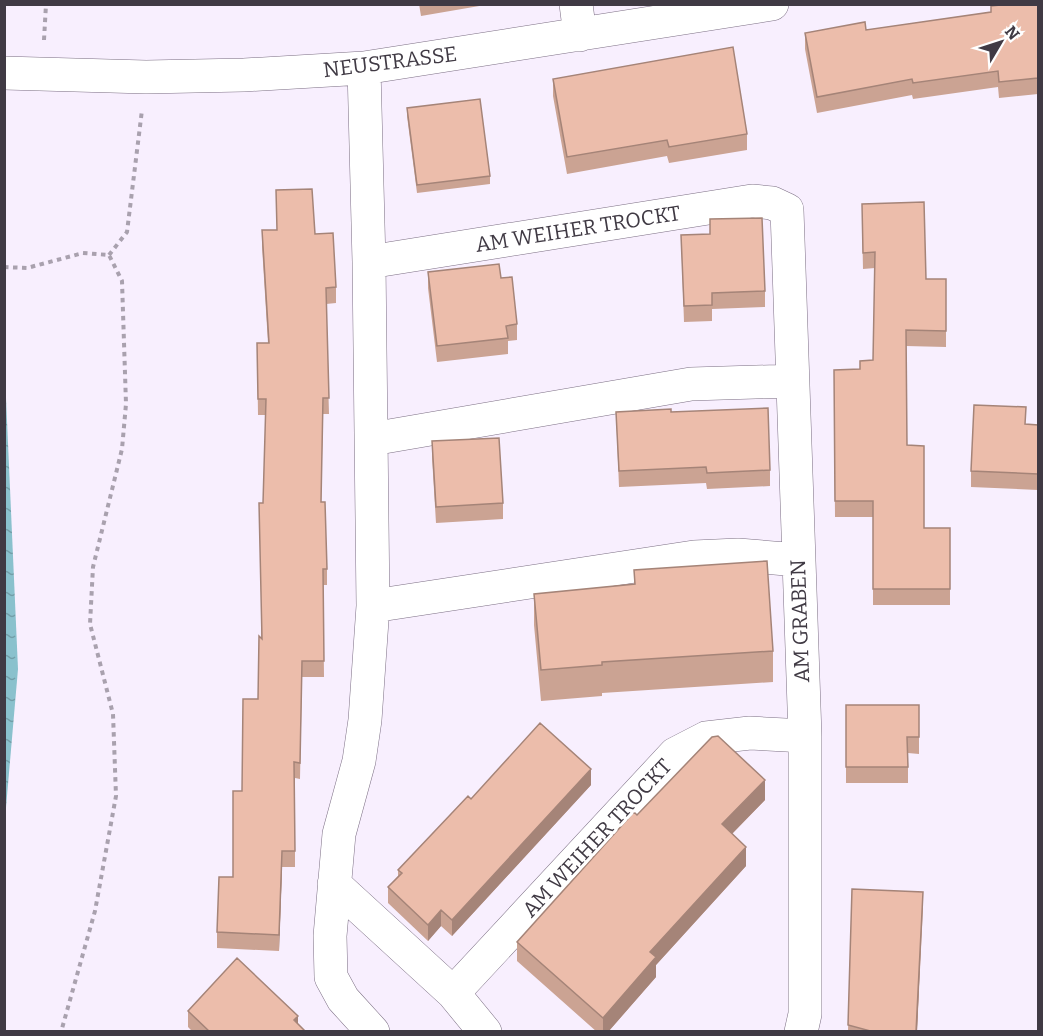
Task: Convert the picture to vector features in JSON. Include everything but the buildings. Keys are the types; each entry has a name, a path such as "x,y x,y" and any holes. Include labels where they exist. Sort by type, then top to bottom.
{"street":[{"name":"NEUSTRASSE","path":"4,73 146,77 244,75 364,68 578,20 772,4"},
{"path":"364,68 373,606 365,720 359,761 339,834 330,936 331,977 343,999 373,1032"},
{"name":"AM WEIHER TROCKT","path":"369,262 752,201 772,203 786,210"},
{"name":"AM GRABEN","path":"786,210 805,736 805,1014 801,1032"},
{"path":"372,439 691,384 792,381"},
{"path":"373,606 694,557 738,555 798,560"},
{"name":"AM WEIHER TROCKT","path":"453,993 675,754 706,738 750,733 805,736"},
{"path":"334,884 453,993 485,1032"}],"path":[{"path":"109,255 128,232 146,77"},
{"path":"4,267 27,268 82,254 109,255"},
{"path":"61,1032 95,911 116,796 113,714 90,624 93,567 122,449 126,404 122,281 109,255"}],"water":[{"path":"5,397 18,669 5,819"}]}
